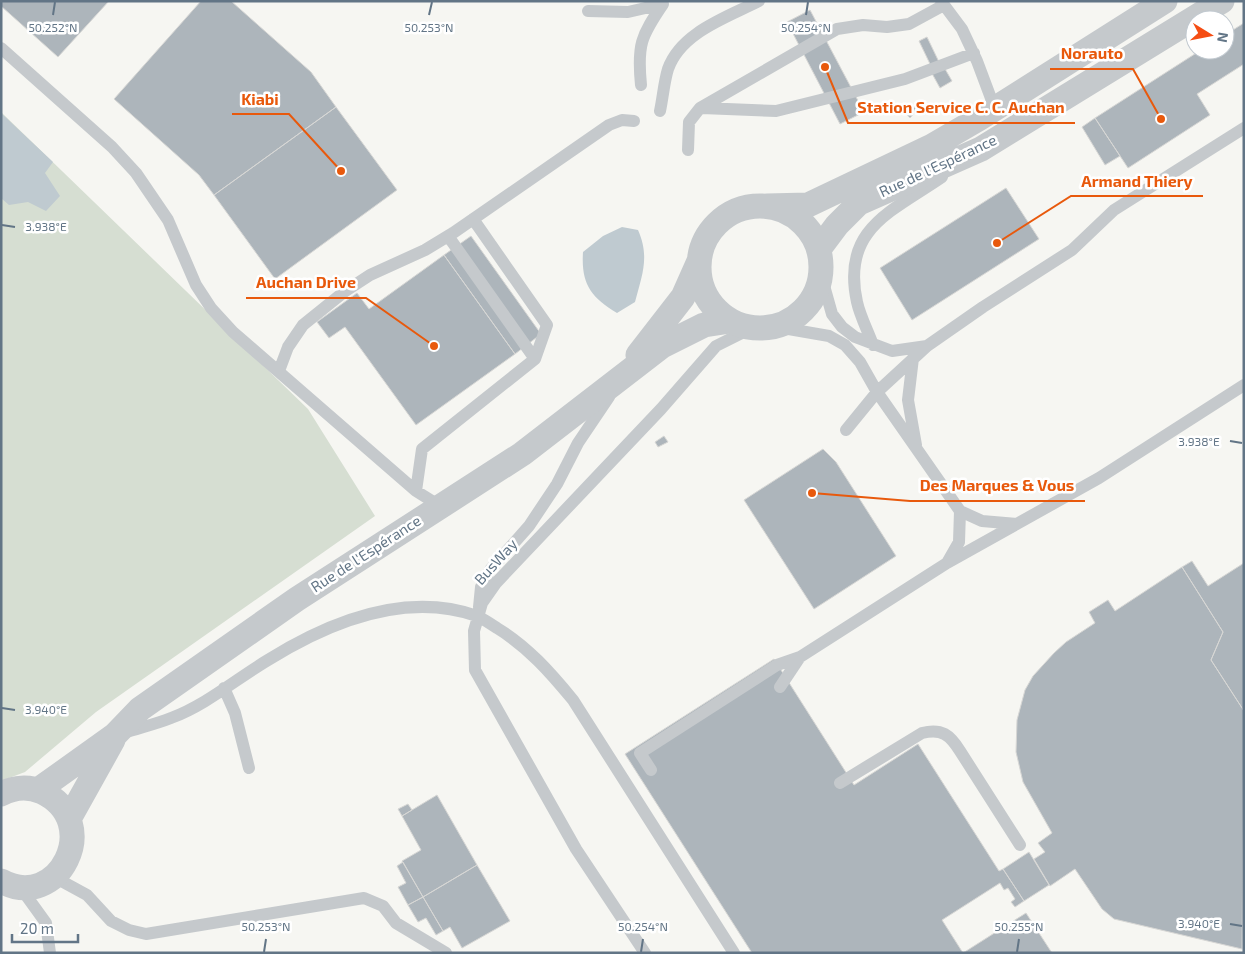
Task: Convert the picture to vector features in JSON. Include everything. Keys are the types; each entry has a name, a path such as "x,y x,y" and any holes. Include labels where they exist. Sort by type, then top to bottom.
{"street":[{"name":"Rue de l'Espérance","path":"767,206 808,205 932,146 995,109 1165,1"},
{"name":"Rue de l'Espérance","path":"819,249 837,225 859,204 981,149 1222,1"},
{"path":"767,206 790,213 808,228 819,249 821,275 814,297 798,316 777,327 741,325 712,306 701,285 699,261 706,238 719,221 737,210 767,206"},
{"name":"Rue de l'Espérance","path":"622,377 683,297 699,261"},
{"name":"Rue de l'Espérance","path":"38,790 115,735 140,709 165,691 298,598 522,454 662,346 704,325 741,325"},
{"name":"Rue de l'Espérance","path":"69,818 115,735"},
{"path":"1,794 23,788 38,790 56,801 69,818 73,834 71,850 65,865 54,877 44,883 8,884"}],"lane":[{"path":"660,111 669,68 679,49 697,33 760,1"},
{"path":"588,12 628,12 666,2"},
{"path":"641,85 639,68 641,41 646,27 666,2"},
{"path":"688,150 690,122 700,108 837,28 863,25 886,28 909,24 942,3 962,30 974,54 995,109"},
{"path":"1,48 112,147 136,173 168,220 196,285 211,308 233,332 416,491 440,506"},
{"path":"700,108 714,107 733,110 776,111 905,79 974,54"},
{"path":"279,371 288,347 303,324 344,292 370,274 425,250 448,236 609,125 622,120 634,121"},
{"path":"846,430 877,392 927,346 983,307 1072,250 1114,210 1244,128"},
{"path":"873,345 857,303 853,278 854,262 863,237 884,216 981,149"},
{"path":"416,491 422,449 535,359 547,325 473,219"},
{"path":"448,236 535,359"},
{"path":"821,275 832,314 842,327 855,337 892,351 927,346"},
{"name":"BusWay","path":"645,953 576,848 475,670 474,631 482,603 496,583 661,409 716,346 741,325"},
{"path":"777,327 829,336 845,345 860,362 877,392 960,511 982,521 1017,524"},
{"path":"913,358 908,400 918,452"},
{"path":"478,616 481,587 490,570 529,526 557,484 578,442 622,377"},
{"path":"651,770 640,753 778,665 800,657 947,563 1099,478 1244,385"},
{"path":"947,563 959,542 960,511"},
{"path":"115,735 172,718 270,659 310,637 353,618 397,609 427,607 478,616 518,640 546,666 573,700 734,953"},
{"path":"780,687 800,657"},
{"path":"224,688 235,712 250,768"},
{"path":"840,783 922,733 932,730 943,732 951,738 960,751 1020,845"},
{"path":"54,877 87,895 111,922 129,930 146,934 364,898 383,906 396,923 446,953"},
{"path":"8,884 46,923 50,953"}],"shaded area":[{"path":"1,112 308,409 375,516 96,712 25,772 1,781"},
{"path":"1,113 53,162 45,173 60,196 46,211 28,202 9,205 1,198"},
{"path":"622,227 638,230 644,249 644,266 635,302 617,313 600,301 589,288 584,272 583,252 603,236"}],"building":[{"path":"1,1 109,1 58,57 1,6"},
{"path":"201,1 231,1 311,72 336,107 214,195 199,175 114,99"},
{"path":"810,10 864,112 840,124 787,22"},
{"path":"1244,23 1244,64 1197,94 1210,115 1128,168 1095,118 1185,60 1235,60 1235,29"},
{"path":"927,37 939,62 931,66 919,41"},
{"path":"941,62 952,81 940,88 929,68"},
{"path":"916,104 920,107 910,118 906,114"},
{"path":"336,107 397,190 275,279 214,195"},
{"path":"1095,118 1120,156 1105,165 1082,127"},
{"path":"1006,188 1039,239 912,320 880,268"},
{"path":"471,236 541,334 515,354 444,255"},
{"path":"444,255 515,354 416,425 345,327 329,338 317,322 357,293 369,309"},
{"path":"664,436 668,442 658,447 655,442"},
{"path":"823,449 836,462 896,556 814,609 744,500"},
{"path":"1192,561 1208,586 1244,563 1244,711 1211,660 1223,632 1182,567"},
{"path":"1182,567 1223,632 1211,660 1244,711 1242,949 1114,919 1102,909 1075,869 1050,886 1034,859 1045,852 1038,843 1052,833 1023,782 1016,752 1017,720 1025,690 1033,676 1054,653 1066,642 1095,623 1089,612 1108,600 1115,611"},
{"path":"774,659 854,785 918,744 999,871 1003,869 1024,901 1015,907 1011,902 1015,899 1008,888 1004,890 1000,883 942,920 963,953 752,953 625,754"},
{"path":"437,795 477,865 423,897 402,861 421,850 402,816"},
{"path":"408,804 412,810 402,816 398,809"},
{"path":"1029,852 1049,885 1024,901 1003,869"},
{"path":"403,862 423,897 408,905 398,887 406,883 397,866"},
{"path":"477,865 510,921 462,948 450,927 443,931 423,897"},
{"path":"423,897 443,931 436,935 426,918 418,922 408,905"},
{"path":"1026,913 1052,953 963,953"}],"place":[{"name":"Station Service C. C. Auchan","path":"825,67"},
{"name":"Norauto","path":"1161,119"},
{"name":"Kiabi","path":"341,171"},
{"name":"Armand Thiery","path":"997,243"},
{"name":"Auchan Drive","path":"434,346"},
{"name":"Des Marques & Vous","path":"812,493"}]}
